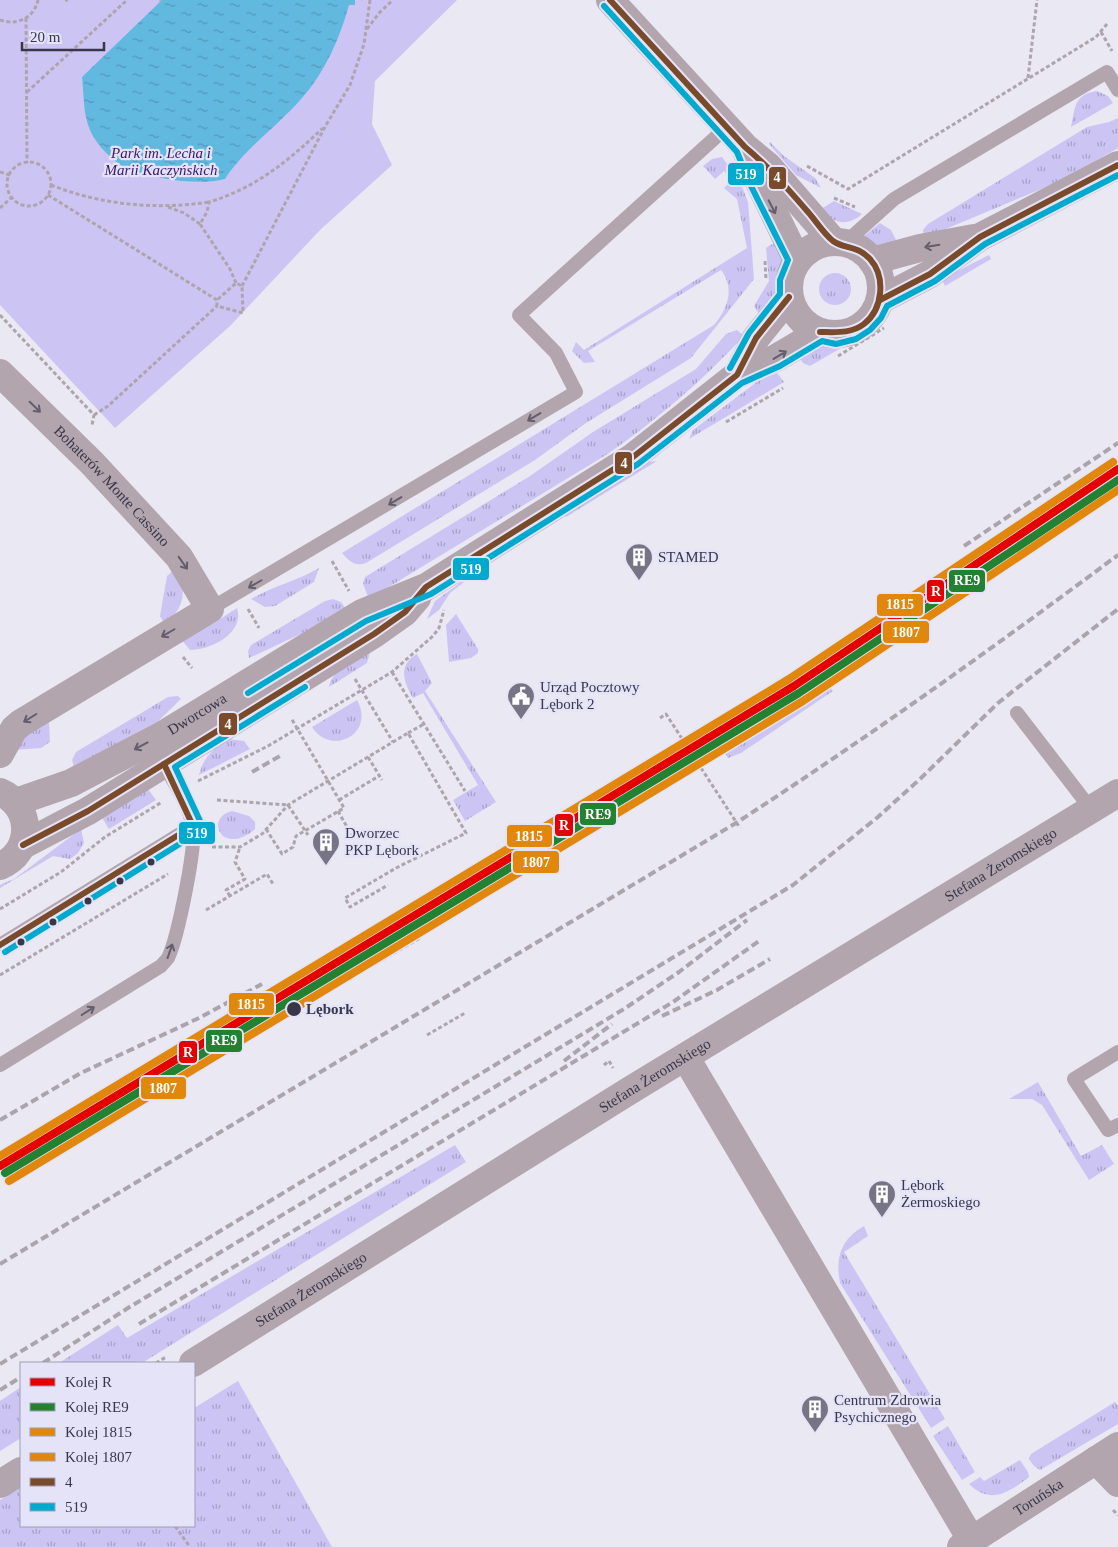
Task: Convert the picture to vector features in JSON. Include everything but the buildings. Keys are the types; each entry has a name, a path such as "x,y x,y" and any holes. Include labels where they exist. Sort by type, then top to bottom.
{"street":[{"path":"610,0 745,147 768,166 840,242 858,248 872,261 880,284 880,300 874,313 864,324 850,332 835,335 820,332 800,319 789,297 789,282 797,260 818,246 840,242"},
{"path":"745,147 758,180 797,260"},
{"path":"880,300 930,274 980,237 1118,165"},
{"path":"872,261 920,248 980,237"},
{"name":"Dworcowa","path":"737,374 756,338 789,297"},
{"name":"Dworcowa","path":"0,866 16,855 23,845 78,816 164,764 374,634 405,612 437,594 632,457 737,374 776,358 820,332"},
{"name":"Bohaterów Monte Cassino","path":"0,373 92,463 179,557 210,609"},
{"name":"Dworcowa","path":"8,797 79,779 161,736 362,613 437,594"},
{"path":"0,754 14,729 21,723 210,609"},
{"name":"Stefana Żeromskiego","path":"195,1362 1118,792"},
{"path":"8,797 24,815 26,830 23,845"},
{"path":"686,1058 966,1544"},
{"path":"1107,1453 1118,1483"},
{"name":"Toruńska","path":"966,1544 1107,1453"},
{"path":"0,1484 20,1472"}],"lane":[{"path":"840,242 894,199 1107,72 1118,90"},
{"path":"210,609 576,392 556,353 519,315 727,127"},
{"path":"1017,713 1091,809"},
{"path":"0,1066 165,962 172,948 194,848 192,826 179,793 164,764"},
{"path":"0,945 192,826"},
{"path":"1118,1052 1074,1079 1108,1130 1118,1124"}],"path":[{"path":"0,25 2,20 13,22 26,18 33,11 38,0"},
{"path":"27,92 128,0"},
{"path":"217,306 242,313 242,286 326,125 350,85 364,44 370,0"},
{"path":"366,30 380,12 393,0"},
{"path":"1028,79 1037,0"},
{"path":"26,18 27,163"},
{"path":"800,162 848,189 1096,37 1107,24"},
{"path":"1101,32 1114,53"},
{"path":"51,186 131,205 164,206 209,202 255,182 279,168 326,125"},
{"path":"27,163 43,167 51,179 48,195 40,203 33,206 18,203 12,196 8,184 10,175 17,166 27,163"},
{"path":"0,172 10,175"},
{"path":"48,195 217,300"},
{"path":"0,208 12,196"},
{"path":"200,224 207,212 209,202"},
{"path":"164,206 184,213 200,224 230,269 236,284 242,286"},
{"path":"94,414 108,406 217,306 217,300 236,284"},
{"path":"831,359 888,326"},
{"path":"720,425 786,386"},
{"path":"0,909 61,872 105,837 179,793 298,728 392,672 439,628 437,594"},
{"path":"392,672 465,791"},
{"path":"355,679 393,742"},
{"path":"660,718 666,714 740,828"},
{"path":"266,829 282,854 293,847 296,836 344,808 291,718"},
{"path":"0,976 211,847 240,847 266,829 288,805 424,724"},
{"path":"345,898 396,868 466,833 408,733"},
{"path":"368,757 382,780"},
{"path":"339,800 379,776"},
{"path":"217,800 288,805"},
{"path":"288,805 308,835"},
{"path":"338,812 352,836"},
{"path":"230,896 226,890 245,879 235,862 240,847"},
{"path":"206,910 267,874 273,884"},
{"path":"342,892 350,907 388,885"},
{"path":"382,960 420,938"},
{"path":"426,1036 465,1013"},
{"path":"604,1065 609,1061 614,1070"},
{"path":"176,1527 190,1547"}],"green space":[{"name":"Park im. Lecha i Marii Kaczyńskich","path":"0,0 457,0 375,81 372,124 392,165 320,230 230,326 115,428 0,305"},
{"path":"1097,91 1108,96 1113,103 1071,127 1077,103 1084,95"},
{"path":"1118,118 1118,148 1063,180 924,238 923,230 928,224 1087,127"},
{"path":"770,142 784,156 815,178 821,188 796,175 769,144"},
{"path":"722,157 741,184 748,202 754,279 691,358 586,423 535,460 366,563 352,563 342,553 714,325 723,312 729,291 728,284 721,270 588,351 595,362 584,363 572,351 576,342 584,350 747,248 737,199 724,188 732,180 724,171 715,179 703,166 712,159"},
{"path":"834,201 862,214 851,221 835,221 821,209"},
{"path":"880,223 891,230 900,248 875,246 866,241 864,236"},
{"path":"780,239 783,263 781,281 774,298 761,317 754,306 769,281 766,248"},
{"path":"989,255 991,259 945,286 942,279"},
{"path":"835,273 847,277 851,289 847,301 835,305 823,301 819,289 823,277"},
{"path":"737,330 744,336 728,353 678,399 625,442 369,599 363,584 365,577 530,476 593,432 696,369 726,334"},
{"path":"858,338 810,366 803,363 796,354 828,343"},
{"path":"774,369 784,382 689,439 693,430"},
{"path":"657,461 566,517 565,515 649,462"},
{"path":"178,566 183,590 182,598 177,611 164,623 160,616 167,576"},
{"path":"319,568 314,582 275,606 265,607 251,599 268,590"},
{"path":"471,575 450,593 439,610 427,619 435,601"},
{"path":"333,599 341,602 348,612 249,658 248,651 251,645 325,601"},
{"path":"237,608 238,617 236,625 231,632 216,643 207,647 190,650 180,638 214,623"},
{"path":"456,614 478,649 478,653 471,658 449,662 446,625"},
{"path":"371,648 367,663 329,687 339,669 352,658"},
{"path":"417,654 432,683 425,691 496,802 465,821 453,800 478,785 423,693 413,698 410,692 404,674 407,663"},
{"path":"828,684 833,691 741,753 728,758 725,753 739,740"},
{"path":"178,696 181,699 150,729 75,771 72,760 76,752 168,697"},
{"path":"357,700 361,712 361,723 349,738 340,741 330,740 320,736 312,727"},
{"path":"47,721 49,723 50,742 41,748 14,750 27,734"},
{"path":"228,739 244,741 250,749 199,775 210,754"},
{"path":"148,789 156,800 109,829 101,816"},
{"path":"232,811 249,816 255,822 255,829 236,839 223,836 218,828 219,821 224,815"},
{"path":"81,829 84,843 78,853 70,859 53,856 0,888 0,885 14,879"},
{"path":"1038,1082 1081,1156 1102,1145 1114,1164 1089,1180 1042,1105 1032,1099 1009,1099"},
{"path":"455,1145 466,1162 144,1362 61,1362 118,1325 127,1338"},
{"path":"864,1226 868,1236 844,1252 945,1419 931,1428 840,1283 838,1265 841,1250 850,1237"},
{"path":"238,1381 332,1547 0,1547 0,1500 20,1488 20,1527 195,1527 195,1407"},
{"path":"20,1388 20,1439 0,1451 0,1401"},
{"path":"1115,1402 1118,1406 1118,1424 1040,1470 1034,1466 1029,1459 1031,1454"},
{"path":"948,1426 975,1472 962,1480 933,1436"},
{"path":"1020,1460 1029,1477 1007,1492 992,1495 985,1494 969,1484 980,1477 984,1481"}],"water":[{"path":"162,0 355,0 355,5 349,5 341,30 325,66 293,108 242,157 225,179 191,182 153,176 131,170 119,164 102,148 93,136 85,111 82,77"}],"railway":[{"path":"964,546 1118,443"},
{"path":"0,1264 736,823 929,692 1118,555"},
{"path":"0,1364 793,885 878,817 998,703 1118,609"},
{"path":"252,772 280,756"},
{"path":"45,1362 128,1308 624,1009 679,972 747,920"},
{"path":"139,1324 673,1002 759,941"},
{"path":"662,1016 717,990 770,959"},
{"path":"0,1120 81,1073 199,1018 262,984"},
{"path":"564,1061 612,1024"},
{"path":"0,1390 20,1378"}],"rail line":[{"name":"1815","path":"0,1156 789,679 1113,462"},
{"name":"R","path":"0,1166 794,686 1118,469"},
{"name":"RE9","path":"5,1173 799,693 1118,480"},
{"name":"1807","path":"9,1181 803,701 1118,490"}],"transit line":[{"name":"4","path":"610,0 745,147 786,187 823,231 833,241 860,251 875,266 880,284 880,293 875,310 870,318 864,324 854,329 843,332 820,332"},
{"name":"519","path":"604,6 737,152 750,184 788,260 780,280 780,294 749,333 730,368"},
{"name":"4","path":"880,300 930,274 980,237 1118,165"},
{"name":"519","path":"248,693 366,621 431,594 638,464 742,383 780,366 822,341 836,344 856,339 870,330 881,318 887,306 935,281 985,244 1118,175"},
{"name":"4","path":"23,845 88,811 374,634 405,612 426,587 633,457 737,375 756,338 789,297"},
{"name":"519","path":"5,952 199,832 201,823 175,767 305,687"},
{"name":"4","path":"0,945 193,826 164,764"}],"place":[{"name":"STAMED","path":"639,581"},
{"name":"Urząd Pocztowy Lębork 2","path":"521,720"},
{"name":"Dworzec PKP Lębork","path":"326,866"},
{"name":"Lębork","path":"294,1009"},
{"name":"Lębork Żermoskiego","path":"882,1218"},
{"name":"Centrum Zdrowia Psychicznego","path":"815,1433"}]}
